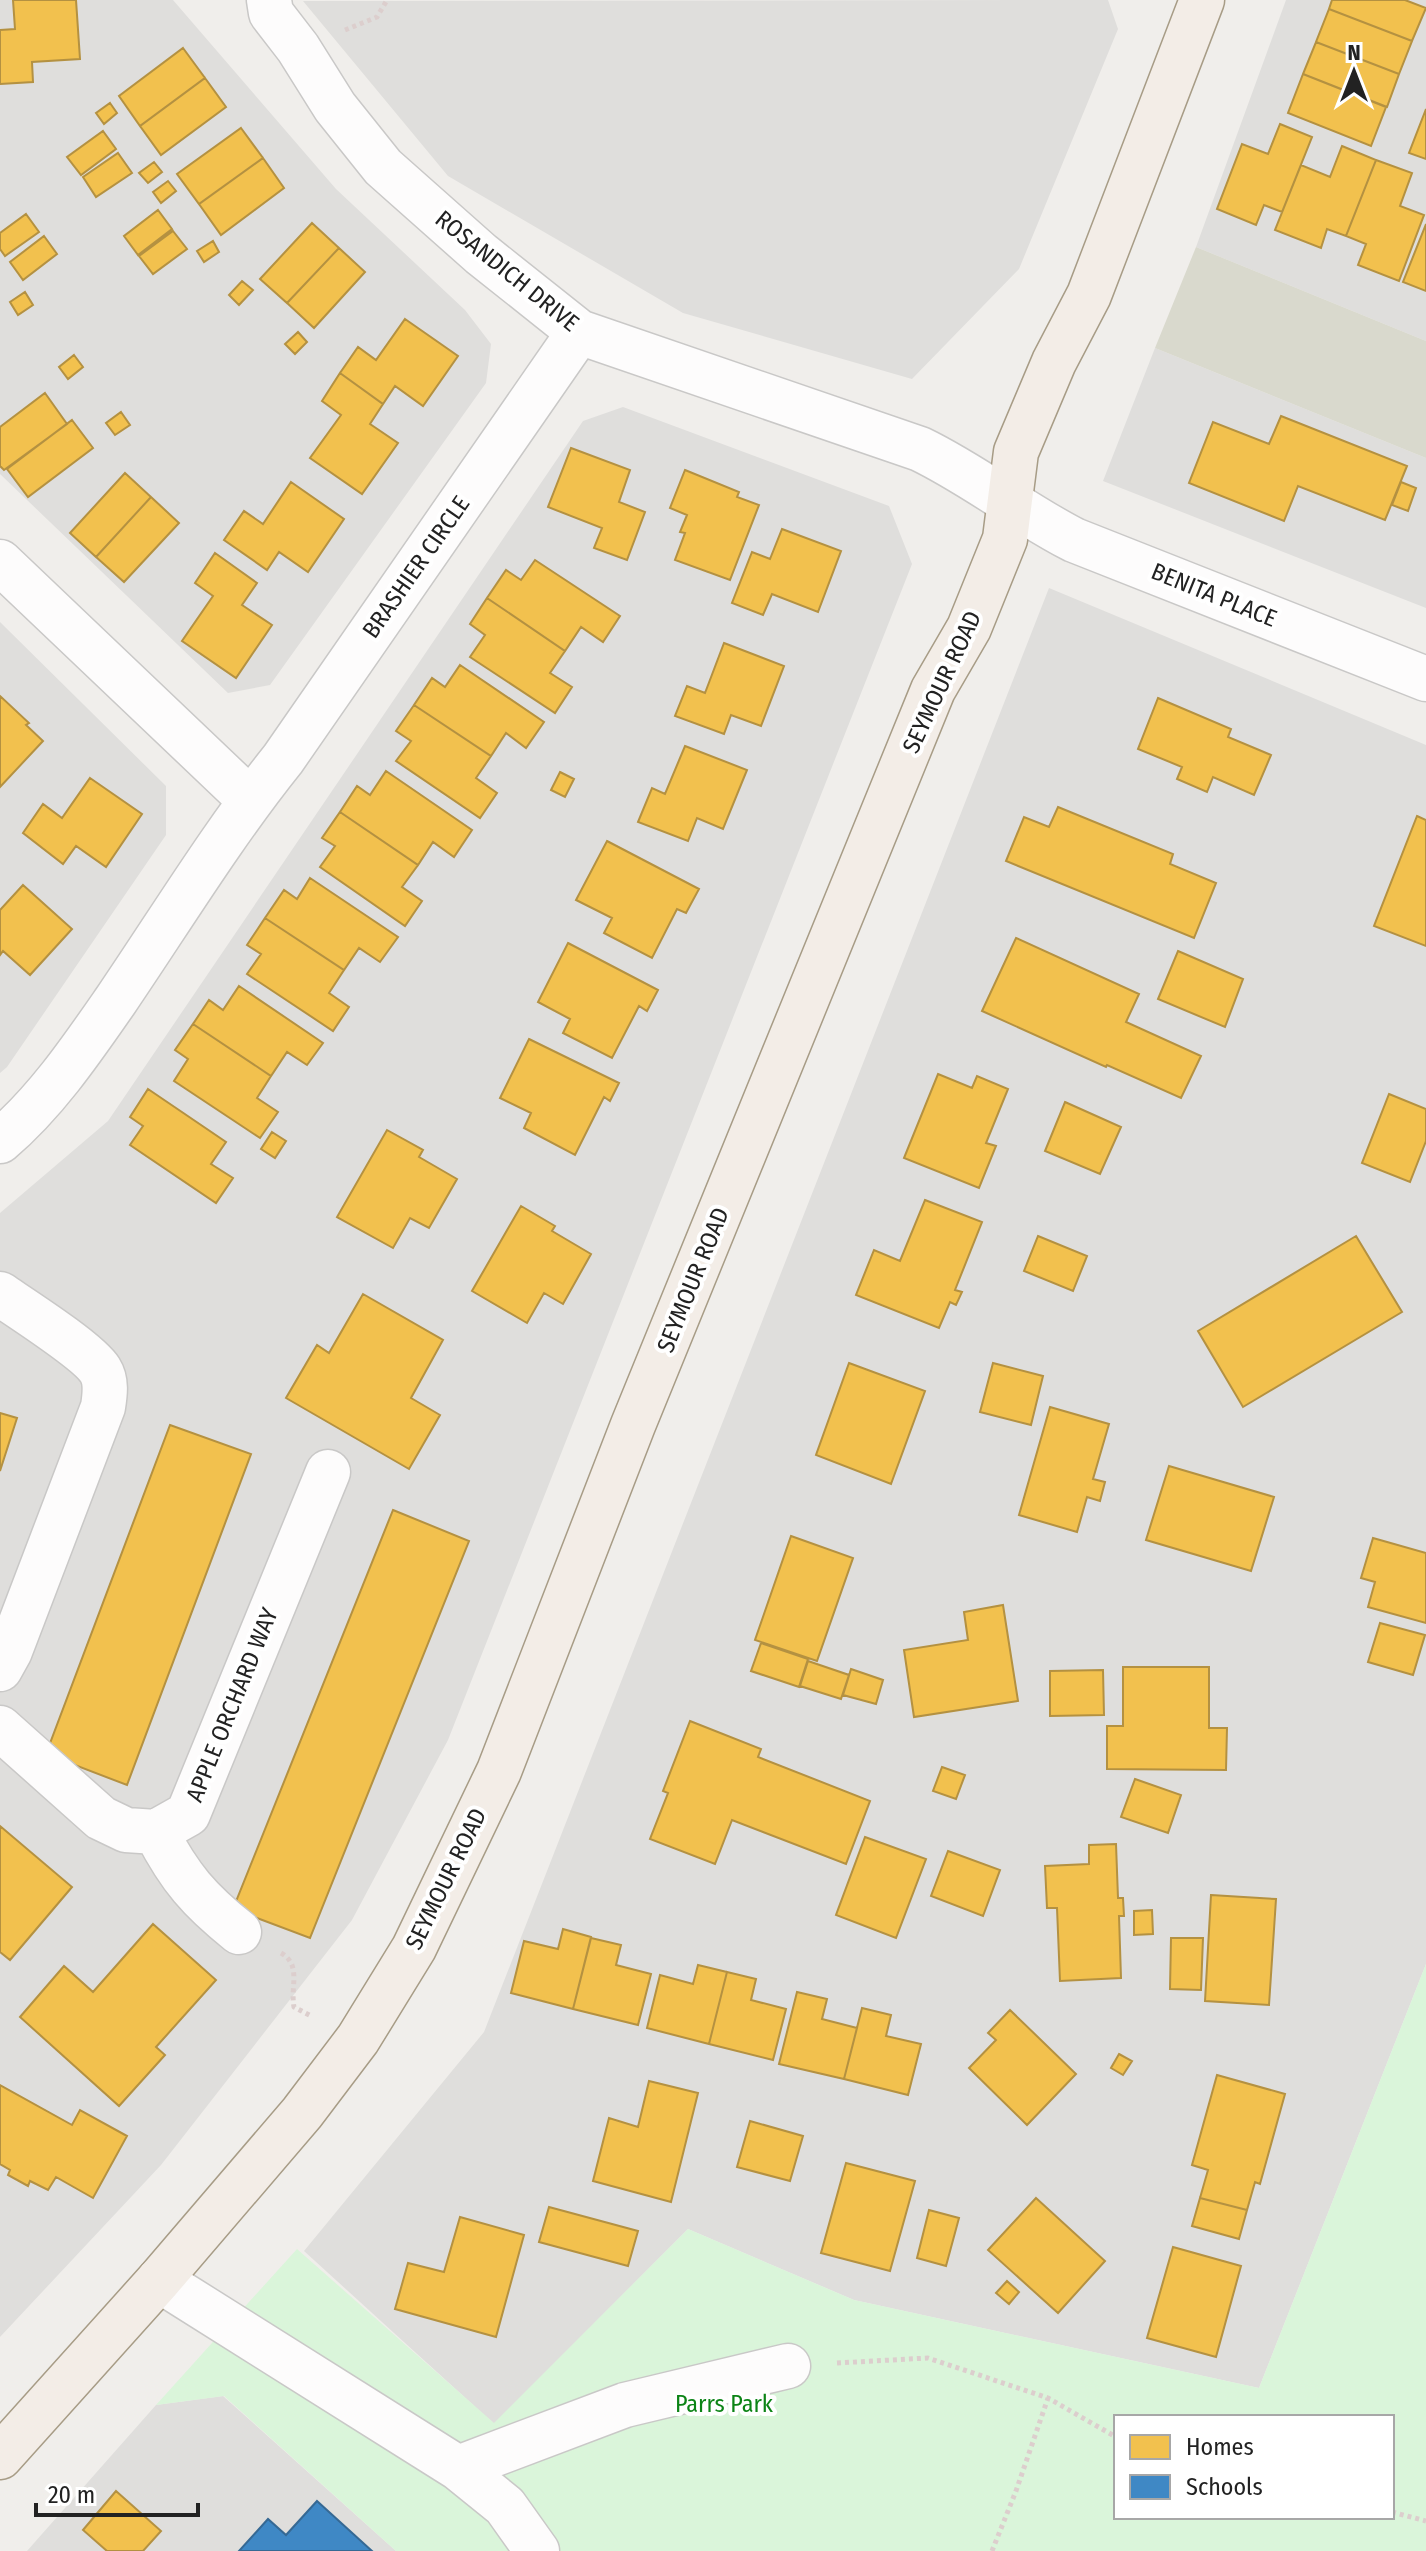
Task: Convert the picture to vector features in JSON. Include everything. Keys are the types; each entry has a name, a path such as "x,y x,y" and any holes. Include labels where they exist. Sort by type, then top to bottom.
{"main road":[{"name":"SEYMOUR ROAD","path":"0,2457 252,2173 358,2039 414,1948 499,1771 633,1425 933,690 969,628 1005,539 1016,452 1054,362 1089,295 1202,0"}],"street":[{"name":"ROSANDICH DRIVE","path":"269,0 271,13 298,48 335,107 383,167 481,254 579,332 920,449 958,468 1008,501"},
{"name":"BRASHIER CIRCLE","path":"0,1141 52,1087 95,1031 250,800 283,759 579,332"},
{"name":"BENITA PLACE","path":"1008,501 1074,540 1426,679"},
{"path":"0,562 250,800"},
{"path":"0,1294 78,1350 100,1370 106,1389 103,1407 10,1651 0,1669"},
{"name":"APPLE ORCHARD WAY","path":"156,1832 188,1814 328,1472"},
{"path":"0,1728 101,1818 126,1830 156,1832 177,1871 206,1906 239,1932"},
{"path":"159,2280 458,2468 505,2506 537,2551"},
{"path":"458,2468 625,2405 788,2366"}],"path":[{"path":"788,2366 928,2358 1048,2398 1114,2436"},
{"path":"992,2551 1048,2398"},
{"path":"1394,2513 1426,2521"}],"shaded area":[{"path":"0,0 173,0 336,189 465,310 491,344 486,383 270,685 228,693 0,474"},
{"path":"1108,0 1118,29 1019,269 912,379 683,313 448,176 303,1"},
{"path":"1286,0 1426,0 1426,341 1196,247"},
{"path":"1196,247 1426,341 1426,458 1155,348"},
{"path":"1155,348 1426,458 1426,608 1103,481"},
{"path":"623,407 889,506 912,564 448,1740 352,1920 161,2165 0,2337 0,1213 108,1121 583,421"},
{"path":"1049,588 1426,745 1426,1964 1259,2388 854,2300 688,2229 494,2424 304,2251 484,2032"},
{"path":"0,622 166,786 166,835 0,1073"},
{"path":"223,2396 396,2551 27,2551 156,2405"}],"green space":[{"name":"Parrs Park","path":"1426,1964 1426,2551 396,2551 224,2396 156,2405 297,2249 494,2423 688,2229 854,2300 1259,2388"}],"building: Homes":[{"path":"13,0 76,0 80,59 32,62 33,82 0,84 0,30 15,29"},
{"path":"1332,0 1405,0 1426,8 1412,41 1329,9"},
{"path":"1329,9 1412,41 1399,74 1316,42"},
{"path":"1316,42 1399,74 1387,107 1303,74"},
{"path":"183,48 205,78 140,126 119,96"},
{"path":"1303,74 1386,107 1371,146 1288,113"},
{"path":"205,78 226,107 161,155 140,126"},
{"path":"110,103 117,113 104,124 96,113"},
{"path":"1426,109 1426,159 1409,153"},
{"path":"1280,124 1312,137 1282,212 1264,205 1256,225 1217,209 1242,144 1268,154"},
{"path":"241,128 263,158 199,204 177,174"},
{"path":"103,131 116,149 81,175 67,157"},
{"path":"1342,146 1376,160 1346,236 1327,229 1321,248 1275,230 1301,165 1330,177"},
{"path":"118,153 132,173 96,197 83,177"},
{"path":"263,158 284,188 221,235 199,204"},
{"path":"1376,160 1412,173 1400,206 1424,215 1399,281 1358,265 1366,244 1346,236"},
{"path":"154,162 162,172 148,183 139,173"},
{"path":"168,181 176,191 161,203 153,192"},
{"path":"158,210 172,229 138,255 124,236"},
{"path":"26,214 39,232 5,256 0,249 0,233"},
{"path":"312,223 339,248 287,303 260,279"},
{"path":"1426,224 1426,291 1403,282"},
{"path":"173,231 187,249 153,274 139,256"},
{"path":"44,236 57,254 23,280 10,262"},
{"path":"213,241 219,252 204,262 197,251"},
{"path":"339,248 365,272 314,328 287,303"},
{"path":"242,281 253,290 239,305 229,295"},
{"path":"25,292 33,305 18,315 10,302"},
{"path":"405,319 458,356 423,406 395,386 383,404 340,373 358,347 376,360"},
{"path":"298,332 307,342 295,354 285,344"},
{"path":"74,355 83,367 68,379 59,367"},
{"path":"340,373 383,404 370,424 398,443 362,494 310,458 341,415 322,401"},
{"path":"45,393 67,424 4,470 0,466 0,427"},
{"path":"121,412 130,425 115,435 106,423"},
{"path":"1281,416 1407,466 1385,520 1298,486 1284,521 1189,483 1213,422 1269,444"},
{"path":"72,420 93,448 28,497 7,469"},
{"path":"571,448 630,470 619,502 645,512 627,560 594,548 602,528 548,507"},
{"path":"685,470 739,492 737,497 759,505 730,580 675,560 685,533 680,532 687,515 670,508"},
{"path":"125,473 151,497 96,557 70,533"},
{"path":"291,482 344,519 308,572 279,552 267,570 224,540 244,511 263,524"},
{"path":"1401,482 1416,488 1408,511 1392,505"},
{"path":"151,497 179,523 124,582 96,557"},
{"path":"782,529 841,551 818,612 772,594 763,615 732,603 752,552 770,559"},
{"path":"215,553 257,583 242,605 272,625 236,678 182,641 213,596 195,583"},
{"path":"535,560 620,616 603,642 581,627 565,651 487,598 506,570 521,580"},
{"path":"487,598 565,651 550,673 572,687 555,713 470,657 485,635 470,624"},
{"path":"724,643 784,666 761,726 731,715 724,734 675,716 687,686 705,693"},
{"path":"460,665 544,722 526,748 506,733 491,756 414,705 432,678 445,687"},
{"path":"0,696 43,741 0,787"},
{"path":"1158,698 1231,729 1228,737 1271,755 1254,795 1213,777 1207,792 1177,779 1182,767 1138,749"},
{"path":"414,705 491,756 476,778 497,793 480,818 396,761 411,741 396,731"},
{"path":"685,746 747,770 723,829 697,818 688,841 638,822 652,788 665,794"},
{"path":"386,771 472,830 454,857 433,842 418,865 340,812 357,786 370,795"},
{"path":"560,772 574,779 565,797 551,790"},
{"path":"90,778 142,814 106,867 76,846 63,864 23,833 43,804 62,818"},
{"path":"1058,807 1173,854 1170,864 1216,883 1194,938 1006,861 1024,817 1049,827"},
{"path":"340,812 418,865 402,887 422,901 405,926 320,867 335,846 322,838"},
{"path":"1417,816 1426,820 1426,946 1374,926"},
{"path":"607,841 699,889 686,913 677,909 652,958 604,933 612,918 576,900"},
{"path":"310,878 398,937 380,962 359,948 344,970 265,918 284,890 297,899"},
{"path":"23,885 72,929 30,975 3,951 0,955 0,910"},
{"path":"265,918 344,970 329,993 349,1007 333,1031 247,974 261,954 247,945"},
{"path":"1016,938 1139,994 1126,1022 1201,1056 1181,1098 982,1011"},
{"path":"568,943 658,990 647,1011 639,1006 612,1058 563,1033 570,1019 538,1002"},
{"path":"1178,951 1243,979 1225,1027 1158,999"},
{"path":"239,986 323,1043 307,1065 287,1052 271,1076 193,1024 209,1000 223,1010"},
{"path":"193,1024 271,1076 257,1098 278,1112 260,1138 174,1081 188,1059 175,1050"},
{"path":"529,1039 619,1083 610,1101 604,1097 575,1155 524,1128 531,1113 500,1098"},
{"path":"938,1074 972,1088 977,1076 1008,1089 986,1143 996,1146 979,1188 904,1158"},
{"path":"148,1089 226,1142 211,1164 233,1178 216,1203 130,1145 143,1126 130,1117"},
{"path":"1389,1094 1426,1109 1426,1141 1410,1182 1362,1163"},
{"path":"1065,1102 1121,1127 1100,1174 1045,1151"},
{"path":"387,1130 423,1150 419,1157 457,1179 429,1228 410,1218 393,1248 337,1217"},
{"path":"272,1132 286,1141 275,1158 261,1149"},
{"path":"925,1200 982,1222 955,1290 962,1292 956,1305 950,1302 939,1328 856,1295 874,1250 900,1261"},
{"path":"521,1206 555,1226 552,1231 591,1254 563,1304 544,1293 527,1323 472,1291"},
{"path":"1038,1236 1087,1256 1073,1291 1024,1271"},
{"path":"1356,1236 1402,1312 1243,1407 1198,1331"},
{"path":"363,1294 443,1340 411,1398 440,1415 409,1469 286,1398 317,1345 329,1353"},
{"path":"849,1363 925,1391 891,1484 816,1455"},
{"path":"993,1363 1043,1376 1031,1425 980,1412"},
{"path":"1050,1407 1109,1424 1093,1479 1105,1482 1100,1501 1087,1497 1077,1532 1019,1515"},
{"path":"0,1413 17,1418 0,1471"},
{"path":"170,1425 251,1454 127,1785 46,1754"},
{"path":"1169,1466 1274,1497 1251,1571 1146,1540"},
{"path":"393,1510 469,1541 310,1938 233,1909"},
{"path":"791,1536 853,1558 817,1661 755,1640"},
{"path":"1373,1538 1426,1553 1426,1623 1368,1607 1375,1582 1361,1578"},
{"path":"1003,1605 1018,1701 914,1717 904,1650 968,1640 964,1612"},
{"path":"1380,1623 1425,1635 1413,1675 1368,1662"},
{"path":"761,1643 808,1659 799,1687 751,1671"},
{"path":"808,1661 849,1675 841,1699 800,1686"},
{"path":"1123,1667 1209,1667 1209,1728 1227,1728 1226,1770 1107,1769 1107,1726 1123,1726"},
{"path":"851,1669 883,1680 876,1704 843,1695"},
{"path":"1103,1670 1104,1715 1050,1716 1050,1671"},
{"path":"690,1721 761,1749 758,1757 870,1801 846,1864 732,1820 715,1864 650,1839 668,1793 663,1791"},
{"path":"942,1767 965,1775 956,1799 933,1791"},
{"path":"1135,1779 1181,1795 1168,1833 1121,1817"},
{"path":"0,1826 72,1887 10,1960 0,1952"},
{"path":"865,1837 926,1859 896,1938 836,1915"},
{"path":"1116,1844 1118,1898 1123,1898 1124,1916 1119,1916 1121,1978 1060,1981 1057,1908 1047,1908 1045,1866 1089,1864 1089,1845"},
{"path":"948,1851 1000,1870 983,1916 931,1896"},
{"path":"1211,1895 1276,1899 1269,2005 1205,2001"},
{"path":"1152,1910 1153,1934 1134,1935 1134,1911"},
{"path":"153,1924 216,1980 156,2047 165,2055 119,2106 20,2017 64,1966 93,1992"},
{"path":"563,1929 591,1937 573,2009 511,1993 524,1941 558,1949"},
{"path":"591,1938 621,1945 616,1965 651,1974 638,2025 573,2009"},
{"path":"1171,1938 1203,1938 1201,1990 1170,1989"},
{"path":"698,1965 727,1972 709,2044 647,2028 660,1975 693,1984"},
{"path":"727,1972 756,1979 751,2000 786,2009 773,2060 709,2044"},
{"path":"797,1992 827,1999 822,2019 857,2028 844,2079 779,2064"},
{"path":"862,2008 891,2015 886,2036 921,2044 908,2095 844,2079"},
{"path":"1010,2010 1076,2074 1027,2125 969,2068 996,2040 988,2033"},
{"path":"1119,2054 1132,2061 1123,2075 1111,2068"},
{"path":"1217,2075 1285,2094 1260,2184 1255,2182 1247,2210 1200,2198 1208,2170 1192,2165"},
{"path":"649,2081 698,2093 671,2202 593,2181 609,2118 638,2127"},
{"path":"0,2085 72,2125 80,2110 127,2136 93,2198 56,2177 48,2190 30,2181 28,2186 8,2175 10,2170 0,2164"},
{"path":"750,2121 803,2136 790,2181 737,2167"},
{"path":"846,2163 915,2181 890,2271 821,2253"},
{"path":"1036,2198 1105,2261 1058,2313 988,2250"},
{"path":"1200,2198 1247,2210 1239,2239 1192,2226"},
{"path":"549,2207 638,2231 628,2266 539,2242"},
{"path":"929,2210 959,2218 946,2266 917,2258"},
{"path":"460,2217 524,2235 496,2337 395,2309 408,2263 444,2272"},
{"path":"1173,2247 1241,2266 1216,2357 1147,2338"},
{"path":"1007,2281 1019,2292 1009,2304 996,2293"},
{"path":"116,2491 161,2531 143,2551 107,2551 83,2530"}],"building: Schools":[{"path":"317,2501 372,2551 239,2551 268,2519 286,2535"}]}
